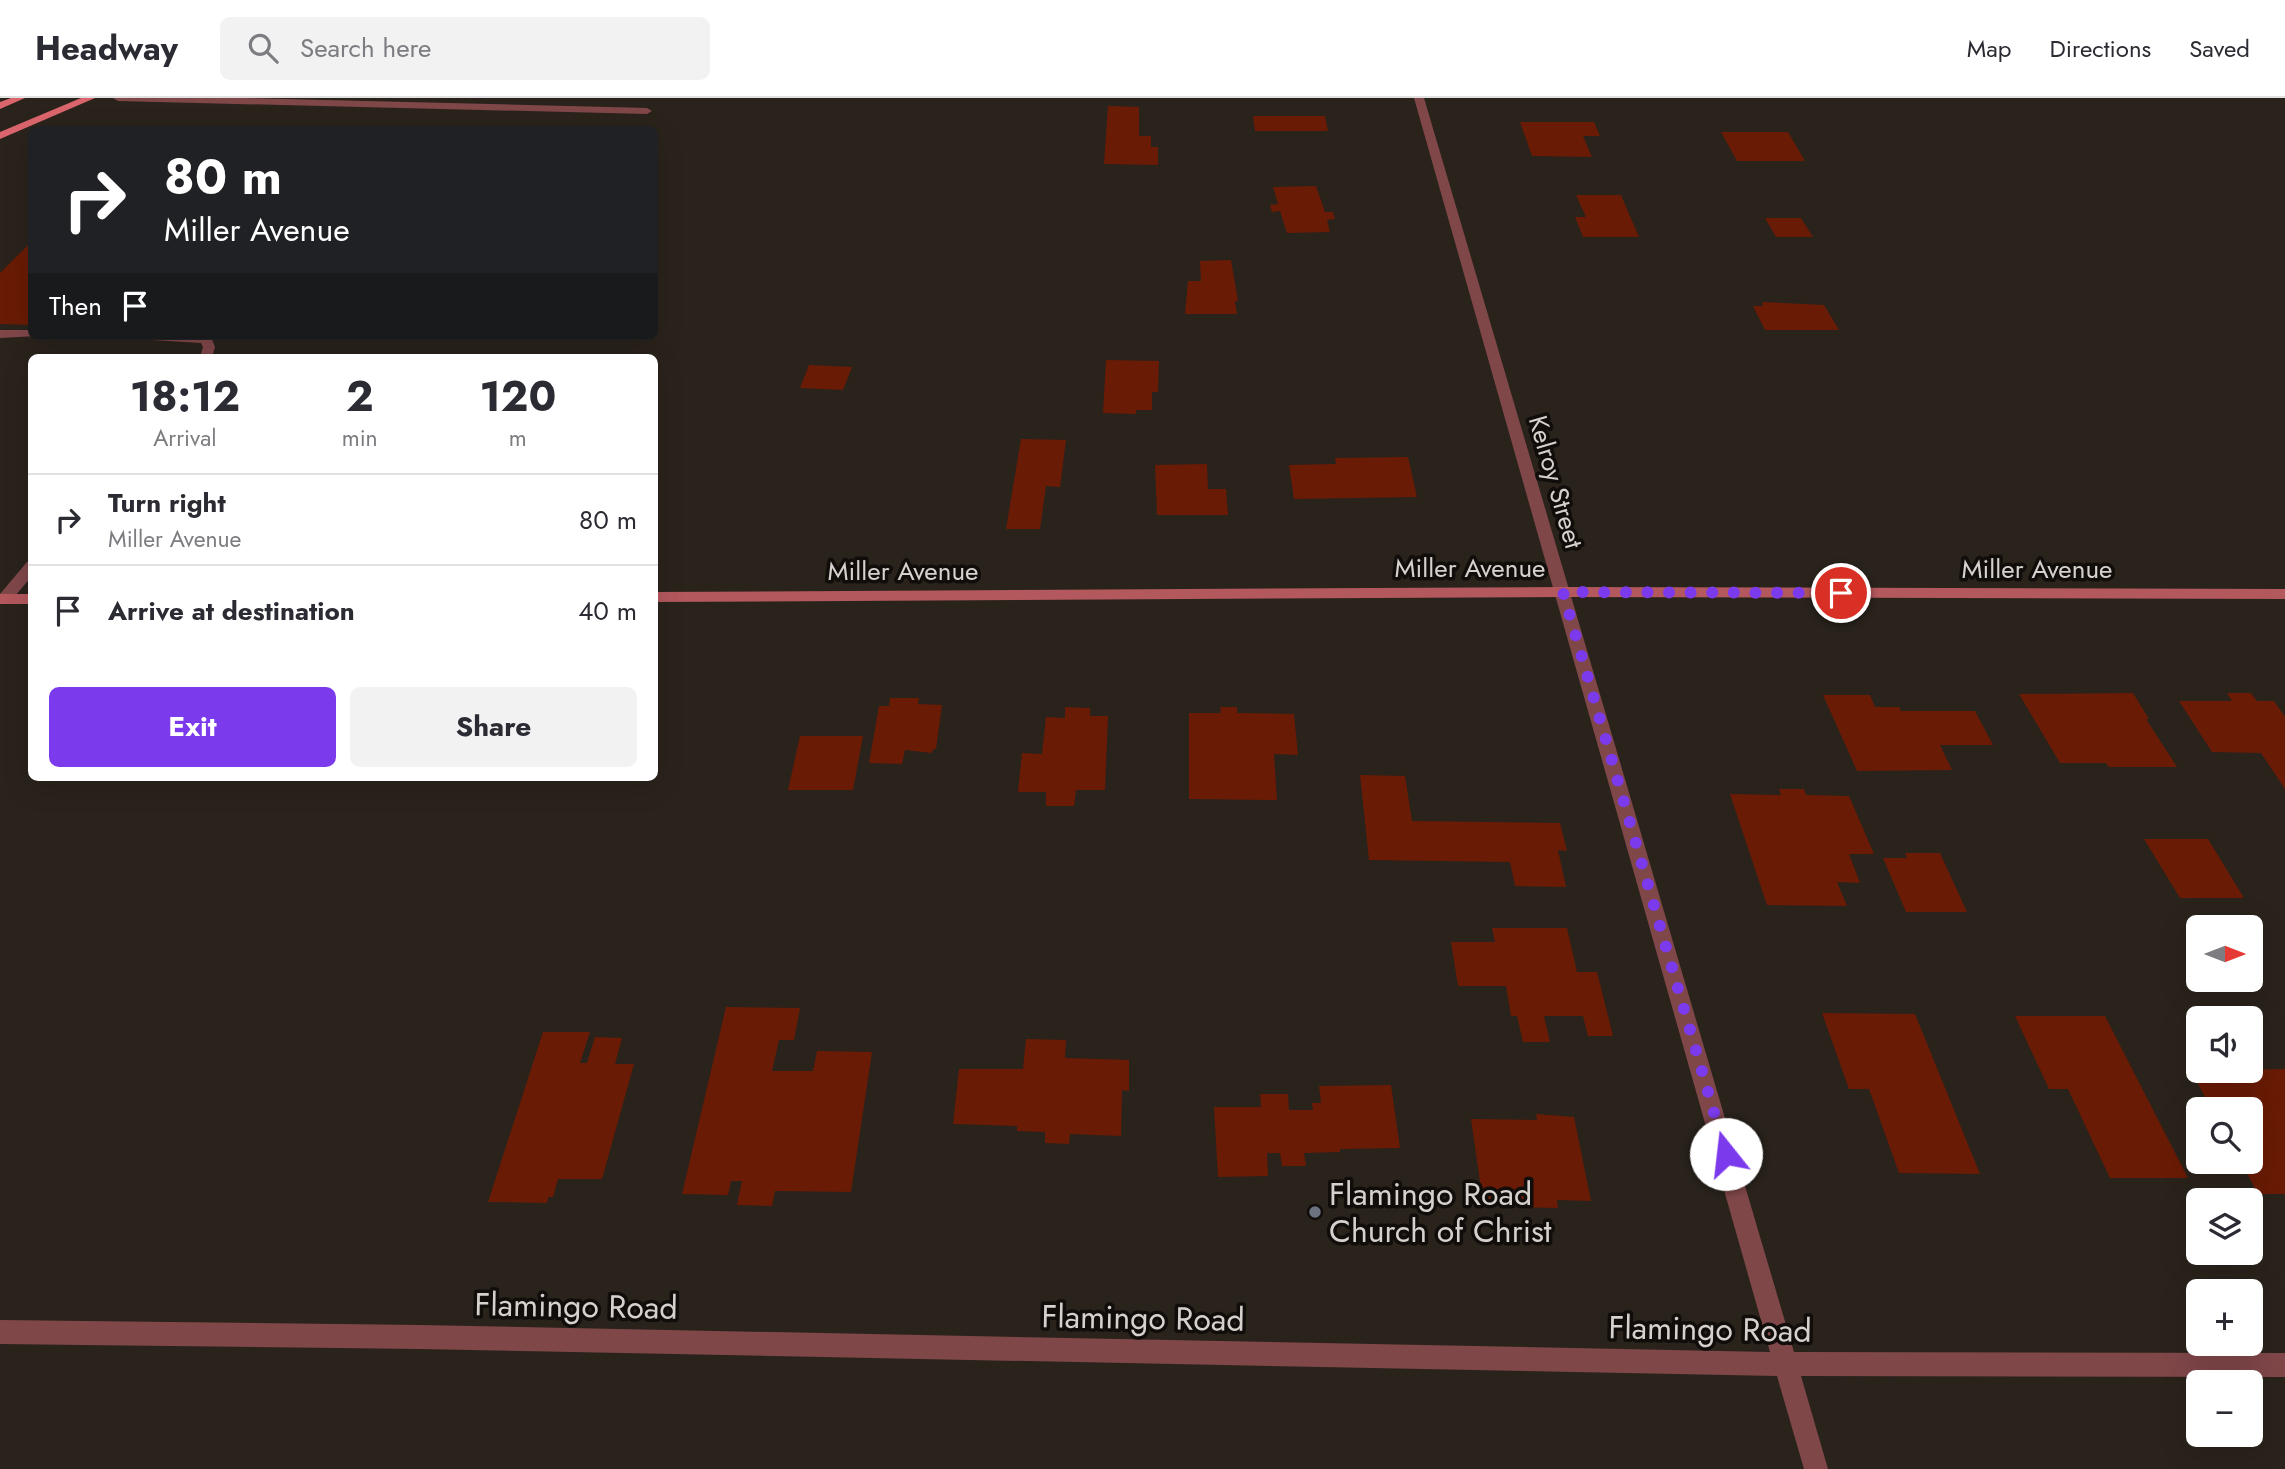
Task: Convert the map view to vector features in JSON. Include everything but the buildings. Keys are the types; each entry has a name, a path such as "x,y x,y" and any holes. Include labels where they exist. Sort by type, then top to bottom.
{"main road":[{"path":"0,106 20,98"},
{"path":"0,136 90,98"},
{"name":"Miller Avenue","path":"658,597 1563,592 2285,594"},
{"path":"2,600 28,600"}],"street":[{"path":"117,98 647,111"},
{"name":"Kelroy Street","path":"1419,98 1816,1469"},
{"path":"0,334 28,334"},
{"path":"2,600 28,571"},
{"name":"Flamingo Road","path":"0,1332 420,1336 1786,1364 2285,1365"}],"place":[{"name":"Flamingo Road Church of Christ","path":"1315,1212"}],"route":[{"path":"1726,1154 1563,592 1841,593"}]}
